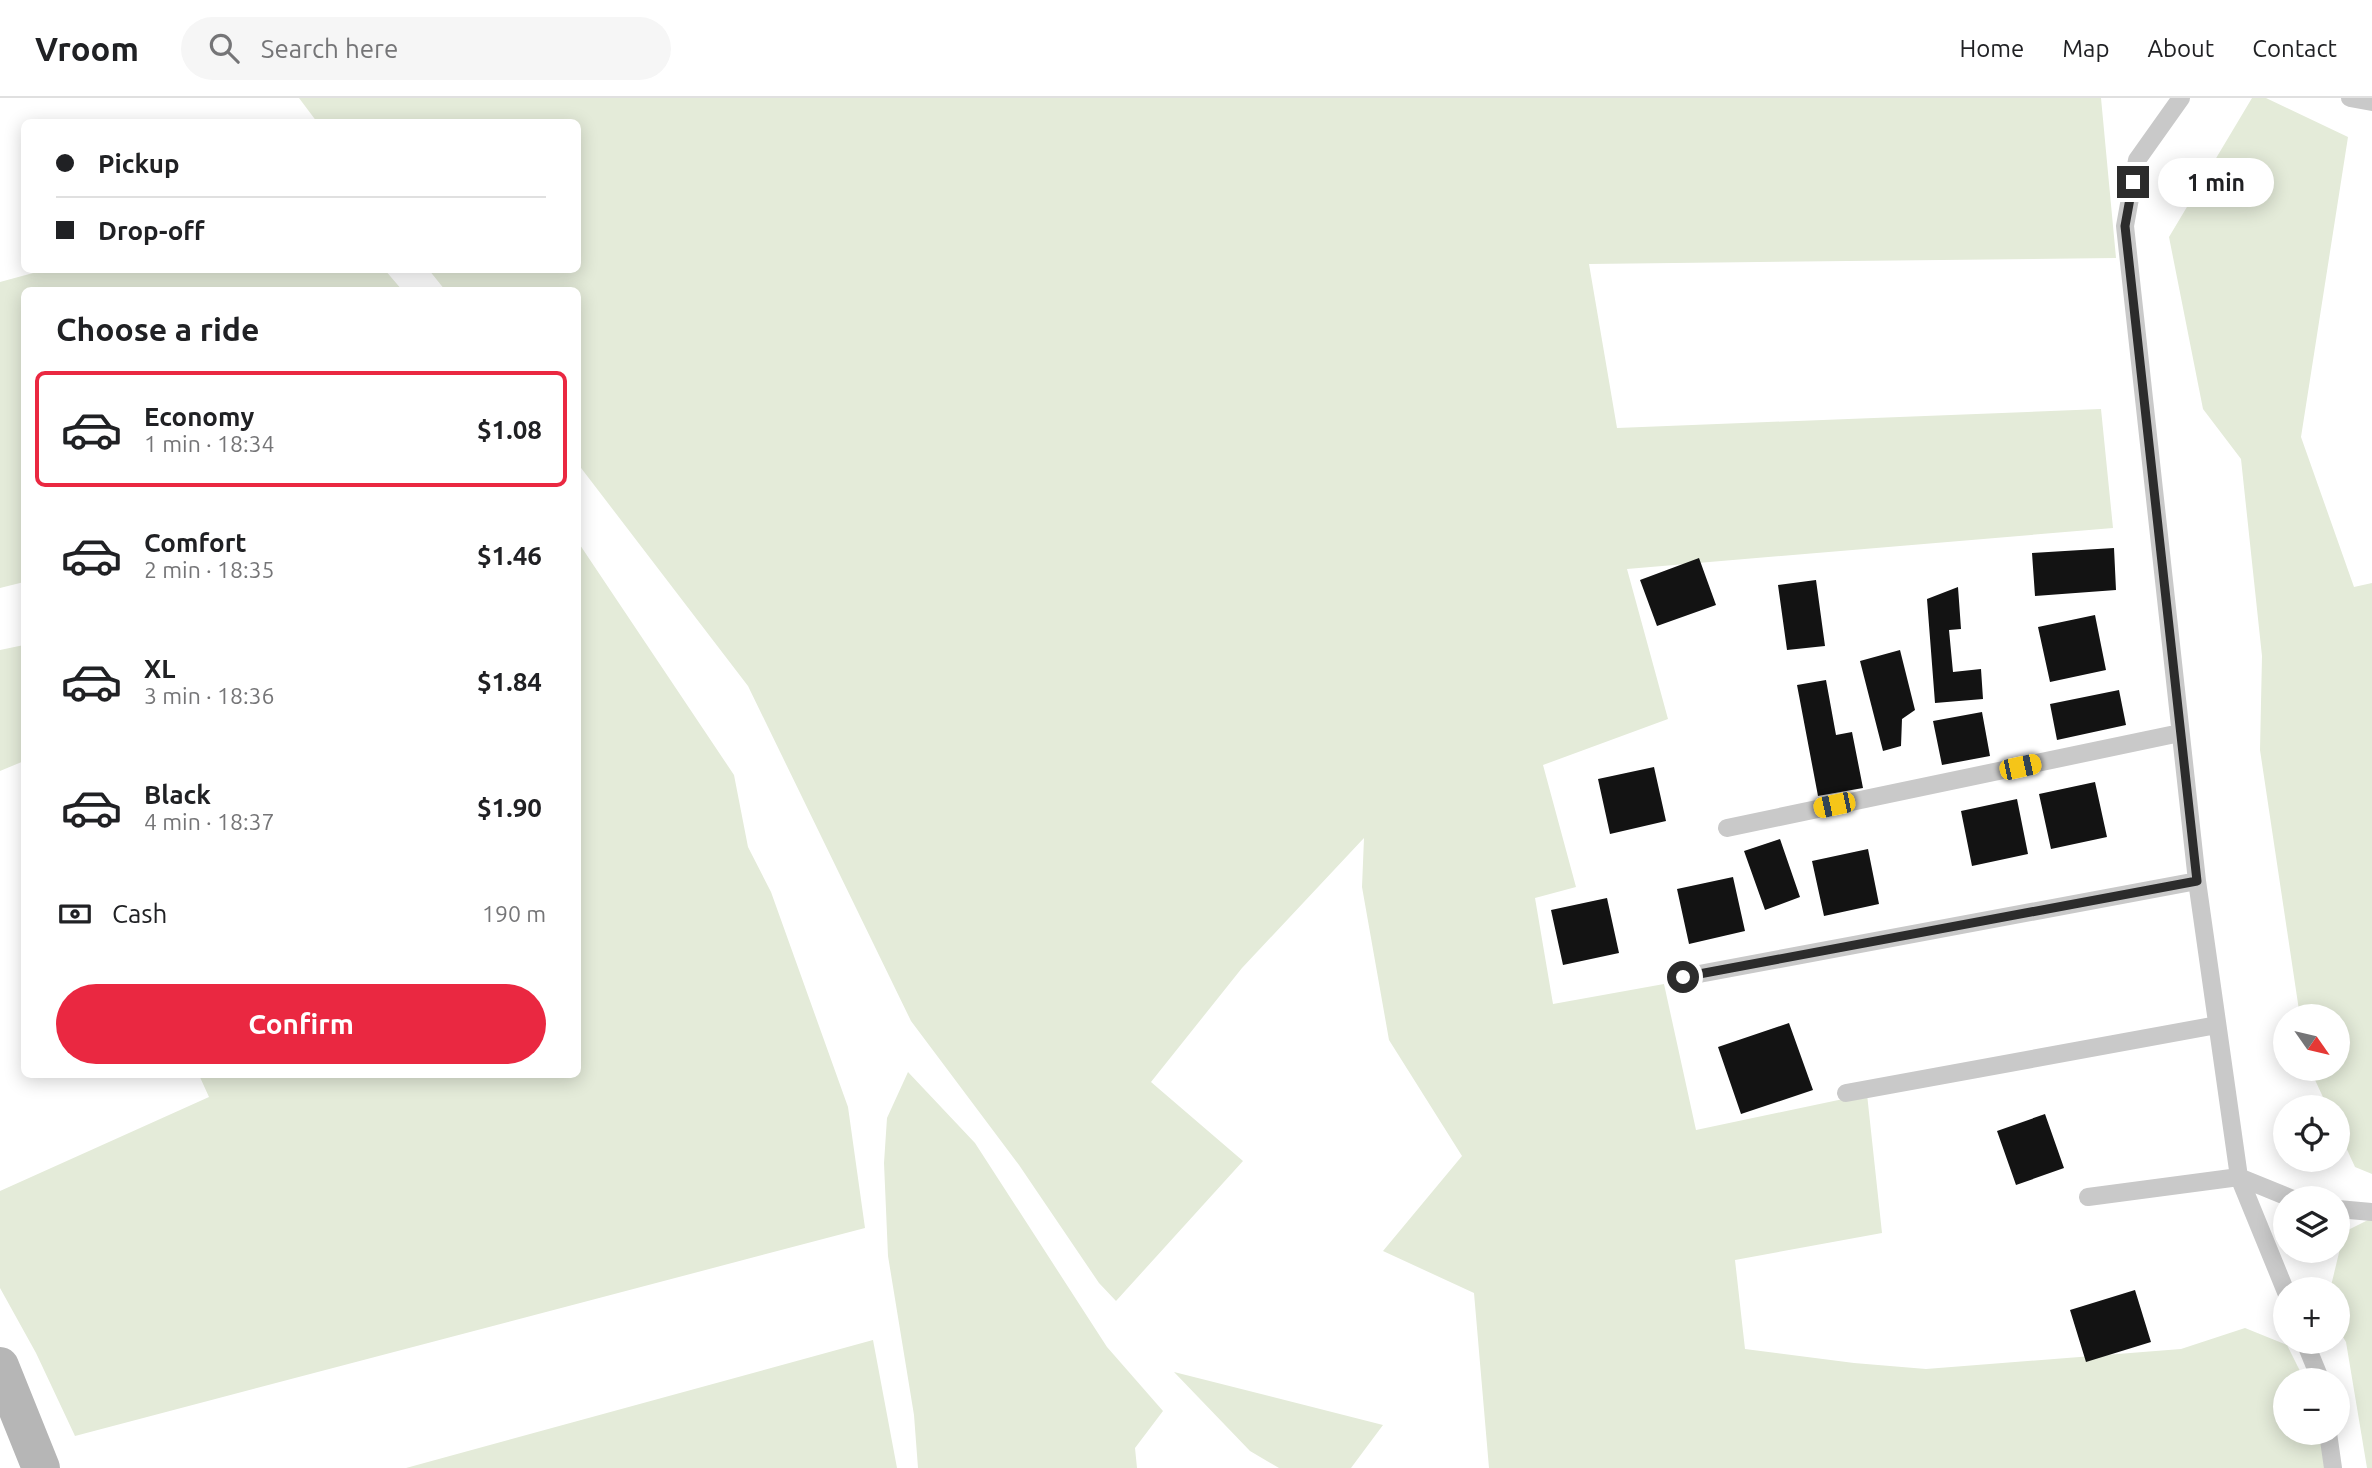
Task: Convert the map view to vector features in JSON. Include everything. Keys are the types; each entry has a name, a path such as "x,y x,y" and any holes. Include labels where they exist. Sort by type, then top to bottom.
{"street":[{"path":"0,1366 41,1468"}],"lane":[{"path":"2181,98 2137,160 2125,226 2197,881 2239,1177 2280,1277"},
{"path":"2350,98 2372,102"},
{"path":"1727,828 2180,733"},
{"path":"1683,977 2197,881"},
{"path":"1846,1093 2217,1025"},
{"path":"2088,1197 2239,1177 2273,1191"},
{"path":"2350,1210 2372,1212"},
{"path":"2330,1445 2333,1468"}],"green space":[{"path":"299,98 2101,98 2116,258 1589,264 1617,428 2101,409 2113,528 1627,569 1668,719 1543,765 1576,887 1535,898 1553,1004 1664,984 1696,1130 1867,1094 1882,1233 1735,1260 1745,1349 1926,1369 2181,1349 2245,1328 2273,1339 2273,1354 2292,1354 2298,1368 2273,1368 2273,1445 2329,1445 2332,1468 1489,1468 1474,1293 1383,1251 1462,1156 1389,1040 1362,887 1364,838 1242,968 1151,1082 1243,1161 1116,1301 1099,1283 1019,1165 911,1021 748,686 581,468 581,287 443,287 431,273 581,273 581,119 315,119"},
{"path":"2252,98 2266,98 2348,137 2301,437 2354,587 2372,583 2372,1174 2355,1167 2350,1156 2350,1095 2322,1095 2316,1082 2350,1082 2350,1004 2298,1004 2260,750 2262,656 2241,459 2203,409 2169,237"},
{"path":"33,273 388,273 399,287 21,287 21,583 0,588 0,282"},
{"path":"581,546 734,775 748,847 771,892 848,1107 865,1228 75,1436 36,1353 0,1288 0,1191 209,1097 200,1078 581,1078"},
{"path":"21,646 21,762 0,771 0,650"},
{"path":"908,1072 975,1143 1107,1347 1163,1411 1135,1448 1137,1468 918,1468 914,1415 888,1256 884,1163 887,1118"},
{"path":"2372,1218 2372,1468 2367,1468 2348,1354 2350,1277 2333,1277 2337,1263 2350,1263 2350,1229"},
{"path":"873,1340 897,1468 406,1468"},
{"path":"1174,1372 1383,1425 1351,1468 1279,1468 1250,1451"}],"building":[{"path":"2114,548 2116,590 2035,596 2032,553"},
{"path":"1699,558 1716,605 1657,626 1640,580"},
{"path":"1816,580 1825,646 1787,650 1778,585"},
{"path":"1958,587 1961,629 1949,630 1953,672 1981,669 1983,699 1935,703 1927,599"},
{"path":"2095,615 2106,670 2050,682 2038,627"},
{"path":"1900,650 1915,710 1902,719 1901,746 1883,751 1860,661"},
{"path":"1826,680 1836,735 1852,732 1863,788 1818,796 1797,685"},
{"path":"2119,690 2126,725 2057,740 2050,704"},
{"path":"1982,712 1990,756 1942,765 1933,721"},
{"path":"1654,767 1666,821 1610,834 1598,779"},
{"path":"2095,782 2107,837 2051,849 2039,794"},
{"path":"2017,799 2028,854 1972,866 1961,811"},
{"path":"1780,839 1800,897 1765,910 1744,851"},
{"path":"1868,849 1879,904 1824,916 1812,861"},
{"path":"1733,877 1745,931 1689,944 1677,889"},
{"path":"1607,898 1619,953 1563,965 1551,910"},
{"path":"1789,1023 1813,1090 1741,1114 1718,1047"},
{"path":"2045,1114 2064,1168 2016,1185 1997,1131"},
{"path":"2135,1290 2151,1342 2086,1362 2070,1310"}],"route":[{"path":"1683,977 2197,881 2125,226 2133,182"}]}
